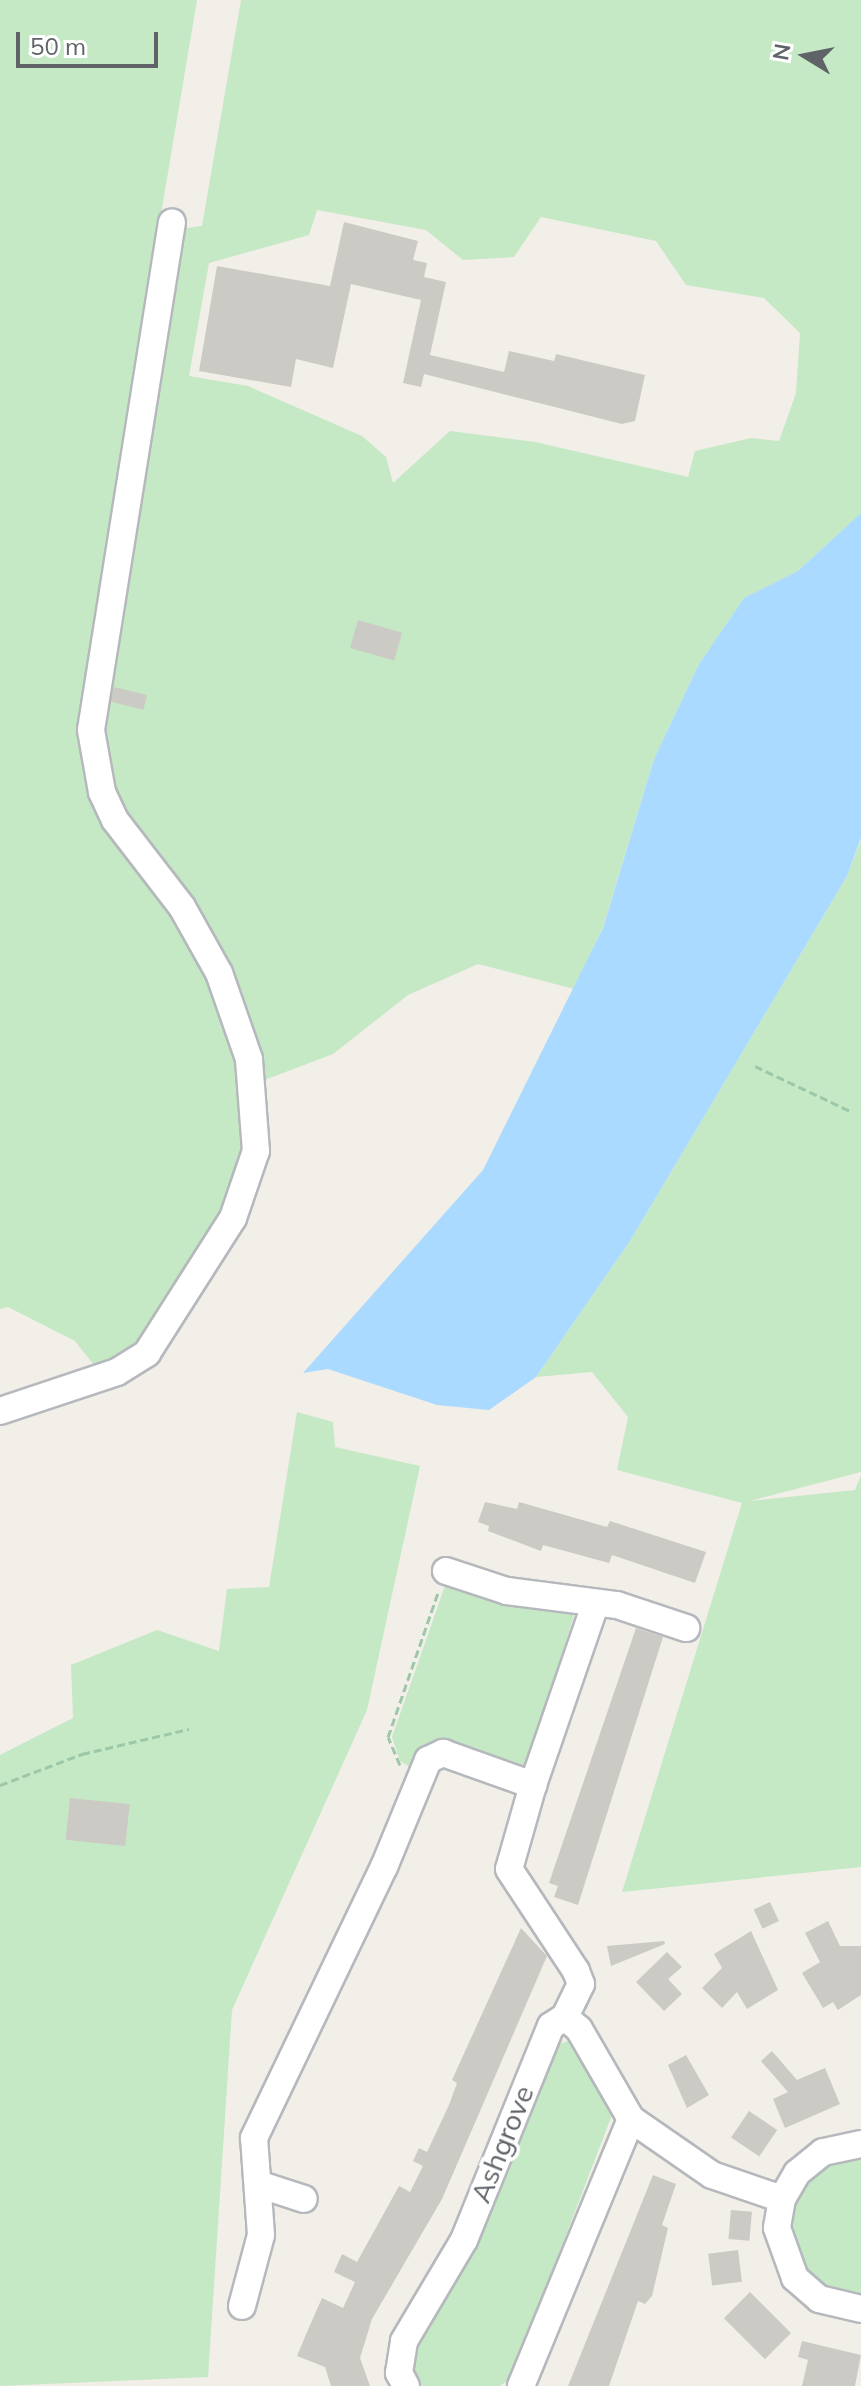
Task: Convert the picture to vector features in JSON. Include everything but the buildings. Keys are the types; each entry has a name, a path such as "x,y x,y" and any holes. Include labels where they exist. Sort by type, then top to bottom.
{"street":[{"path":"0,1411 117,1372 147,1353 233,1218 256,1151 249,1059 219,973 182,907 115,820 102,792 91,730 172,222"},
{"path":"446,1571 507,1591 595,1605 617,1605 686,1628"},
{"path":"242,2306 261,2235 253,2154 261,2120 422,1774 433,1754 443,1753 533,1785 595,1605"},
{"name":"Ashgrove","path":"406,2386 399,2373 404,2341 464,2240 551,2026 565,2017 581,1984 576,1971 509,1869 533,1785"},
{"path":"565,2017 579,2029 631,2119 712,2175 782,2199"},
{"path":"521,2386 631,2119"},
{"path":"861,2144 823,2152 797,2173 782,2199 777,2228 795,2278 819,2299 861,2309"},
{"path":"258,2184 304,2199"}],"path":[{"path":"755,1066 850,1111"},
{"path":"422,1774 396,1764 388,1737 446,1571"},
{"path":"0,1785 82,1754 189,1729"}],"green space":[{"path":"0,0 197,0 158,232 202,226 241,0 861,0 861,513 798,571 744,598 699,664 654,759 603,927 574,989 478,964 408,995 333,1054 249,1086 250,1138 215,1233 173,1304 105,1379 75,1341 8,1307 0,1309","holes":["317,210 426,230 463,260 514,257 541,217 656,241 686,285 764,298 800,333 796,393 779,441 751,438 695,451 688,477 535,442 450,431 393,483 386,457 362,436 248,386 189,376 209,263 309,235"]},
{"path":"861,840 861,1472 750,1501 855,1490 861,1475 861,1867 622,1892 742,1503 617,1470 628,1417 592,1372 536,1377 630,1241 847,876"},
{"path":"297,1412 333,1422 335,1447 420,1466 367,1710 232,2010 208,2377 0,2386 0,1755 73,1718 71,1665 157,1630 219,1651 227,1589 269,1587"},
{"path":"447,1580 574,1615 528,1765 411,1767 400,1761 392,1737"},
{"path":"568,2041 612,2115 511,2378 500,2386 415,2386 408,2375 420,2328 473,2251 556,2045"},
{"path":"843,2157 861,2157 861,2297 819,2288 798,2268 787,2244 796,2190 816,2169"}],"water":[{"path":"861,513 861,838 847,876 630,1241 536,1377 489,1410 437,1405 328,1369 303,1373 483,1170 603,928 654,759 699,664 744,598 798,571"}]}
